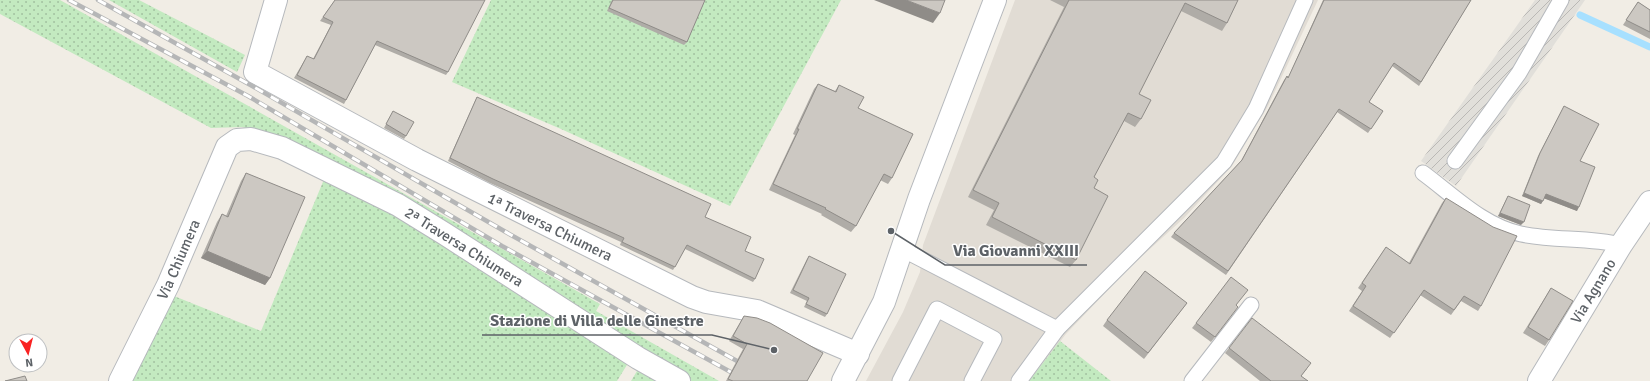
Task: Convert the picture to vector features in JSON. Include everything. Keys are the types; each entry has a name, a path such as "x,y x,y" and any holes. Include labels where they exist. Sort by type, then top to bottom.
{"street":[{"name":"1ª Traversa Chiumera","path":"276,0 255,72 417,160 692,297 706,302 757,311 858,354"},
{"path":"843,381 884,302 919,199 995,0"},
{"name":"2ª Traversa Chiumera","path":"237,140 251,138 282,148 398,205 638,358 679,381"},
{"name":"Via Chiumera","path":"120,381 168,285 227,147 237,140"},
{"name":"Via Agnano","path":"1539,381 1621,245 1650,202"}],"lane":[{"path":"1019,381 1057,329 1224,162 1256,109 1305,0"},
{"path":"1455,161 1519,73 1561,0"},
{"path":"1423,173 1475,212 1499,227 1521,234 1572,240 1606,241 1621,245"},
{"path":"902,249 1057,329"},
{"path":"1192,381 1251,304"},
{"path":"900,381 937,309 994,339 972,381"}],"shaded area":[{"path":"1015,0 1318,0 1268,106 1232,166 1184,218 1129,268 1066,334 1029,381 866,381 903,312 920,272 923,245"},
{"path":"1535,0 1585,0 1456,186 1421,161"}],"green space":[{"path":"0,0 60,0 600,304 596,311 719,381 691,381 651,359 282,138 242,127 211,128 0,14"},
{"path":"109,0 139,0 245,55 237,72"},
{"path":"491,0 841,0 730,206 561,129 452,82"},
{"path":"325,177 402,215 630,360 617,381 131,381 174,296 261,331"},
{"path":"1060,341 1111,381 1029,381"},
{"path":"640,366 664,381 631,381"}],"building":[{"path":"335,0 485,0 448,72 377,41 346,100 297,75 307,56 314,59 333,22 323,17"},
{"path":"613,0 705,0 687,42 609,8"},
{"path":"906,0 945,0 940,13"},
{"path":"1069,0 1238,0 1227,23 1185,3 1139,94 1151,100 1141,119 1128,113 1094,177 1098,180 1094,188 1108,196 1076,260 992,217 999,203 973,190"},
{"path":"1324,0 1471,0 1421,82 1394,63 1369,102 1383,111 1371,129 1339,109 1228,271 1174,233 1242,160 1287,76 1288,78"},
{"path":"1638,2 1650,10 1650,32 1626,20"},
{"path":"818,84 836,92 839,85 864,97 858,108 913,134 892,178 884,174 856,226 825,209 826,208 773,184"},
{"path":"477,97 711,204 705,217 751,237 745,251 764,259 755,279 687,245 675,267 622,242 624,238 450,158"},
{"path":"1564,106 1599,124 1580,161 1595,167 1579,207 1546,194 1543,201 1524,193 1540,153"},
{"path":"393,111 414,122 406,136 386,124"},
{"path":"246,173 305,197 270,278 207,251 222,214 228,217"},
{"path":"1508,196 1530,205 1524,222 1500,213"},
{"path":"1446,198 1493,227 1517,236 1481,306 1464,296 1454,310 1424,290 1394,333 1353,306 1366,286 1362,283 1386,247 1410,264"},
{"path":"809,256 846,274 827,314 806,304 809,298 793,290"},
{"path":"1145,271 1187,303 1148,353 1107,320"},
{"path":"1231,277 1248,290 1236,305 1238,307 1215,337 1196,323"},
{"path":"1551,288 1573,301 1549,340 1528,327"},
{"path":"744,316 757,318 770,323 823,353 807,381 733,381 728,379 747,344 733,336"},
{"path":"1252,318 1311,363 1301,376 1308,381 1271,381 1229,348"},
{"path":"25,376 27,381 5,381"}],"waterway":[{"path":"1580,15 1650,47"}],"railway":[{"path":"69,0 248,96 502,246 747,381"},
{"path":"98,0 254,87 511,235 746,366"}],"place":[{"name":"Via Giovanni XXIII","path":"891,231"},
{"name":"Stazione di Villa delle Ginestre","path":"774,350"}]}
